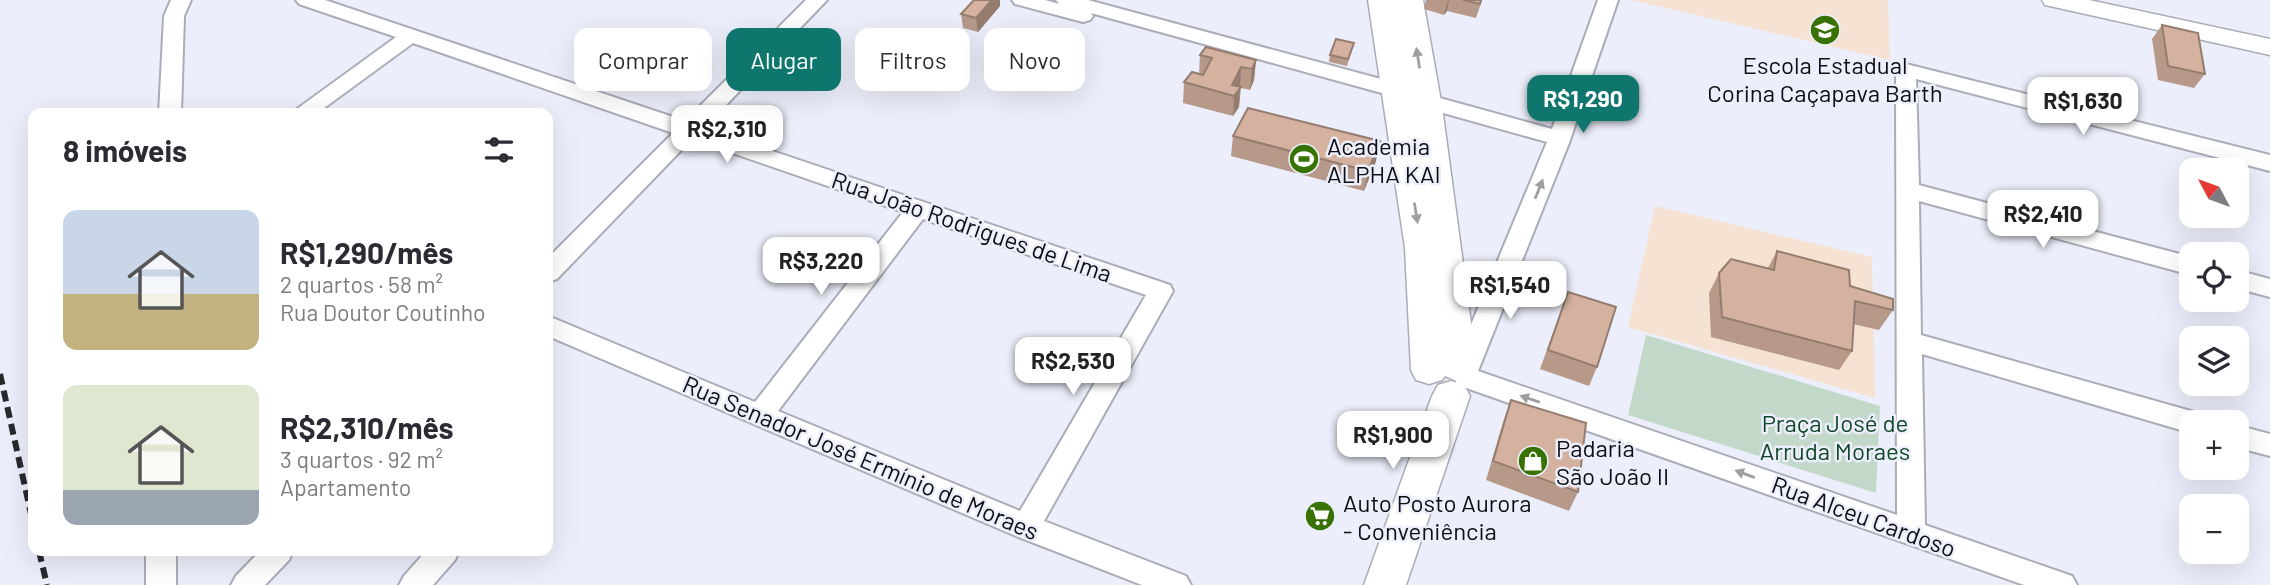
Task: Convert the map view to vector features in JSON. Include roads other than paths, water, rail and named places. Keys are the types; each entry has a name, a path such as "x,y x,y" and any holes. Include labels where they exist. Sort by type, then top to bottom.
{"main road":[{"path":"1382,0 1407,97"},
{"path":"1385,585 1454,377 1422,248 1407,97 1409,0"}],"street":[{"path":"170,108 174,16 181,0"},
{"name":"Rua João Rodrigues de Lima","path":"306,0 1161,291 1026,527"},
{"path":"553,268 817,0"},
{"path":"1022,0 1064,3 1217,47 1559,138"},
{"path":"1454,377 1559,138 1608,0"},
{"path":"2054,0 2270,47"},
{"path":"309,108 412,35"},
{"path":"1911,533 1906,70 2270,163"},
{"path":"1907,190 2179,264"},
{"path":"760,415 919,208"},
{"path":"2249,282 2270,288"},
{"name":"Rua Senador José Ermínio de Moraes","path":"553,328 1026,527 1176,585"},
{"path":"1909,341 2179,419"},
{"name":"Rua Alceu Cardoso","path":"1454,377 1911,533 1993,574 2062,585"},
{"path":"2249,439 2270,445"},
{"path":"161,556 161,585"},
{"path":"246,585 274,556"},
{"path":"414,585 440,556"}],"railway":[{"path":"0,374 28,500"},
{"path":"40,556 47,585"}],"place":[{"name":"Escola Estadual Corina Caçapava Barth","path":"1825,30"},
{"name":"Academia ALPHA KAI","path":"1304,159"},
{"name":"Padaria São João II","path":"1533,461"},
{"name":"Auto Posto Aurora - Conveniência","path":"1320,516"}],"park label":[{"name":"Praça José de Arruda Moraes","path":"1835,436"}]}
